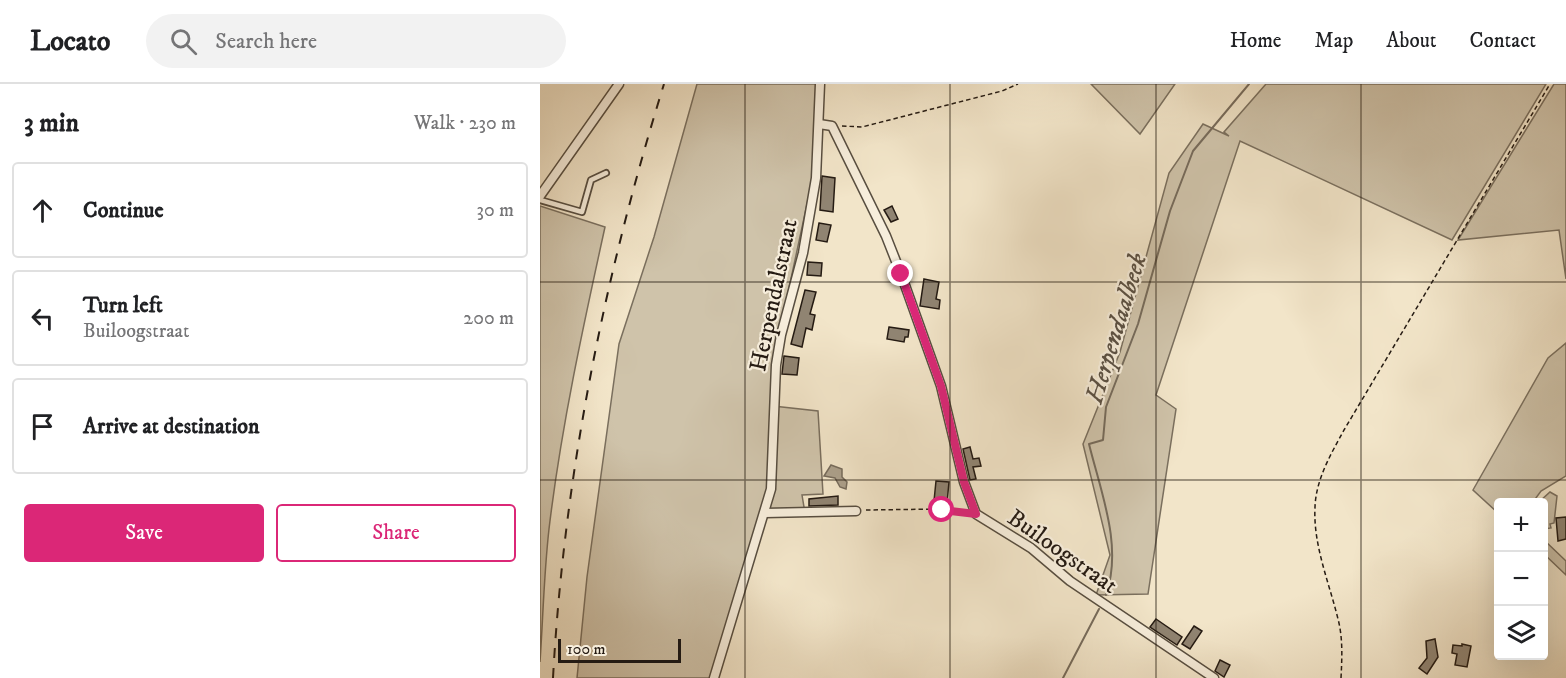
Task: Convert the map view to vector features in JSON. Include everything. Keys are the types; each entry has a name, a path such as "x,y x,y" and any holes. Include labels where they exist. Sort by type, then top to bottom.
{"street":[{"path":"540,198 619,84"},
{"name":"Herpendalstraat","path":"714,678 771,489 776,364 781,334 803,253 816,178 820,84"},
{"path":"819,124 832,126"},
{"name":"Builoogstraat","path":"832,126 886,236 901,274 941,386 964,482 976,514 1031,548 1070,581 1214,678"},
{"path":"765,513 856,511"}],"lane":[{"path":"540,198 582,212 591,180 606,173"}],"path":[{"path":"832,126 862,127 1002,91 1018,84"},
{"path":"1341,678 1339,621 1320,553 1315,523 1315,506 1322,474 1344,430 1550,84"},
{"path":"856,511 942,510 976,514"}],"shaded area":[{"path":"697,84 816,84 812,181 775,353 768,489 711,678 577,678 587,577 619,344 654,237"},
{"path":"1091,84 1175,84 1140,134"},
{"path":"1266,84 1546,84 1452,240 1240,141 1156,395 1176,409 1148,594 1096,595 1110,555 1083,444 1120,352 1169,173 1203,124 1229,136 1224,132"},
{"path":"1554,84 1566,84 1566,279 1559,230 1458,240"},
{"path":"540,206 605,227 573,378 554,491 546,562 540,662"},
{"path":"1566,343 1566,476 1541,491 1536,498 1494,498 1494,509 1473,490 1548,358"},
{"path":"773,406 818,411 823,494 802,495 805,513 765,513 771,489"},
{"path":"831,465 842,469 842,477 847,482 846,489 840,487 835,478 824,476"},
{"path":"1550,492 1557,496 1554,523 1550,524 1551,528 1548,528 1548,498 1543,498"},
{"path":"1548,544 1566,561 1566,575 1548,558"}],"building":[{"path":"822,176 835,178 833,212 820,210"},
{"path":"892,206 898,219 891,222 884,210"},
{"path":"819,223 831,225 827,242 816,240"},
{"path":"808,262 822,263 821,276 807,275"},
{"path":"924,279 939,282 936,299 940,300 939,309 920,306"},
{"path":"805,290 816,292 810,314 815,315 812,330 806,328 802,347 791,344"},
{"path":"889,327 909,330 908,337 905,337 904,342 887,339"},
{"path":"784,356 799,358 797,375 782,374"},
{"path":"970,447 973,459 979,458 981,466 973,467 976,479 970,480 963,449"},
{"path":"936,481 949,482 947,503 934,501"},
{"path":"838,496 838,505 809,506 809,499"},
{"path":"1566,517 1566,539 1558,541 1556,518"},
{"path":"1156,619 1182,637 1177,645 1150,627"},
{"path":"1194,626 1202,631 1190,649 1182,644"},
{"path":"1435,639 1438,657 1427,674 1419,668 1427,658 1426,641"},
{"path":"1462,644 1471,646 1467,667 1455,665 1457,654 1452,653 1453,645 1462,646"},
{"path":"1220,660 1230,665 1224,677 1215,671"}],"waterway":[{"name":"Herpendaalbeek","path":"1106,595 1111,576 1111,539 1104,500 1089,444 1103,440 1106,407 1138,324 1170,211 1193,151 1249,84"},
{"name":"Herpendaalbeek","path":"1063,678 1099,609"}],"railway":[{"path":"553,678 558,602 567,527 590,378 623,230 664,84"}],"route":[{"path":"901,274 941,386 964,482 976,514 942,510"}]}
